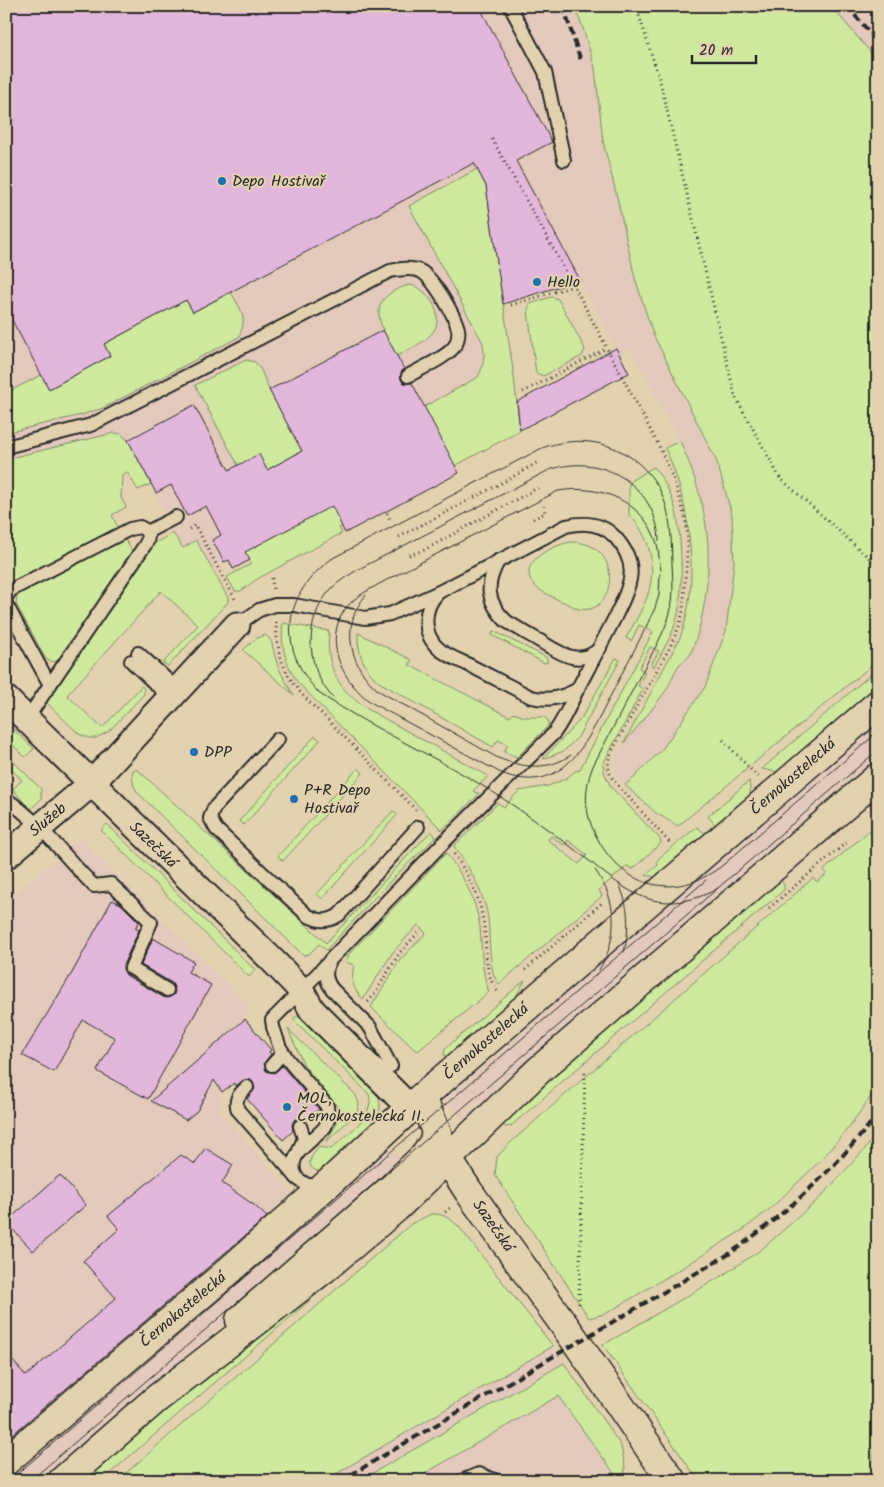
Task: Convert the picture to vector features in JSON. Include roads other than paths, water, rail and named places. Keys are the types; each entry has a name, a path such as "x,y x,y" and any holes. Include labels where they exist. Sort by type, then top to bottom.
{"main road":[{"name":"Černokostelecká","path":"6,1461 332,1180 424,1114 774,793 878,704"},
{"path":"155,1400 324,1269 396,1208 538,1071 878,777"},
{"path":"62,1481 155,1400 236,1322 384,1194 423,1157 434,1142 424,1114"},
{"name":"Sazečská","path":"424,1114 447,1158 474,1199 577,1343 672,1481"}],"street":[{"name":"Služeb","path":"6,856 91,784 173,693 236,613"},
{"name":"Sazečská","path":"6,699 301,990 312,1010 424,1114"},
{"name":"Sazečská","path":"301,990 324,1000 391,1066 424,1114"}],"lane":[{"path":"510,6 545,72 564,160"},
{"path":"6,447 91,425 390,271 402,268 421,272 429,278 436,286 457,324 459,332 458,340 449,352 408,376"},
{"path":"147,532 176,517"},
{"path":"236,613 275,605 294,605 354,617 377,617 402,609 439,592 566,526 578,524 590,524 613,534 627,554 630,566 628,590 602,647 578,689 562,723 272,1020 281,1049 324,1103 329,1113 325,1127 299,1150"},
{"path":"6,597 11,590 130,529 140,527 149,536 146,545 26,720"},
{"path":"499,560 490,580 489,591 497,612 506,621 568,657 590,655 602,647"},
{"path":"439,592 429,606 426,623 428,633 438,648 531,697 554,699 578,689"},
{"path":"6,604 50,685"},
{"path":"135,658 173,693"},
{"path":"278,739 214,808 210,818 216,829 307,915 323,921 339,914 418,827"},
{"path":"6,799 21,809 40,827 94,886 111,884 151,922 131,968 167,990"},
{"path":"330,960 327,966 327,982 370,1027 391,1066"},
{"path":"272,1065 280,1058 281,1049"},
{"path":"247,1087 238,1096 236,1106 238,1110 296,1177 303,1183 312,1186 318,1186 332,1180"},
{"path":"296,1177 293,1166 304,1138 300,1126"},
{"path":"462,1481 479,1474 497,1481"}],"tram line":[{"path":"718,888 702,896 676,902 658,901 640,896 614,880 551,832 496,794 320,694 306,677 296,659 291,641 291,623 295,605 303,588 316,572 333,558 542,448 553,444 577,441 601,444 623,452 633,459 655,481 666,506 669,519 673,583 670,613 658,643 593,766 587,786 587,806 591,824 600,843 612,859 625,872 640,880 657,885 674,886 708,875 724,864 878,732"},
{"path":"334,699 324,687 317,674 311,644 316,615 322,601 331,589 359,569 547,471 566,466 586,465 604,469 621,477 636,488 648,503 656,521 659,541"},
{"path":"660,574 659,595 655,608 596,725 573,758 559,771 542,778 522,779 499,772 372,703 353,686 340,664 336,652 335,639 342,614 359,596 558,491 573,489 604,493 618,498 631,506 642,516 651,529 657,544 661,570"},
{"path":"366,595 358,607 353,620 352,646 361,670 379,691 498,758 526,766 544,766 553,764 571,755"},
{"path":"30,1481 878,750"},
{"path":"595,870 608,894 613,919 610,945 606,958 599,970"},
{"path":"9,1481 706,880"},
{"path":"619,884 625,900 628,917 624,952"}],"railway":[{"path":"563,6 581,61"},
{"path":"847,6 878,42"},
{"path":"340,1481 729,1254 771,1223 809,1190 844,1154 878,1114"}],"place":[{"name":"Depo Hostivař","path":"222,181"},
{"name":"Hello","path":"537,282"},
{"name":"DPP","path":"194,752"},
{"name":"P+R Depo Hostivař","path":"294,799"},
{"name":"MOL, Černokostelecká II.","path":"287,1107"}]}
